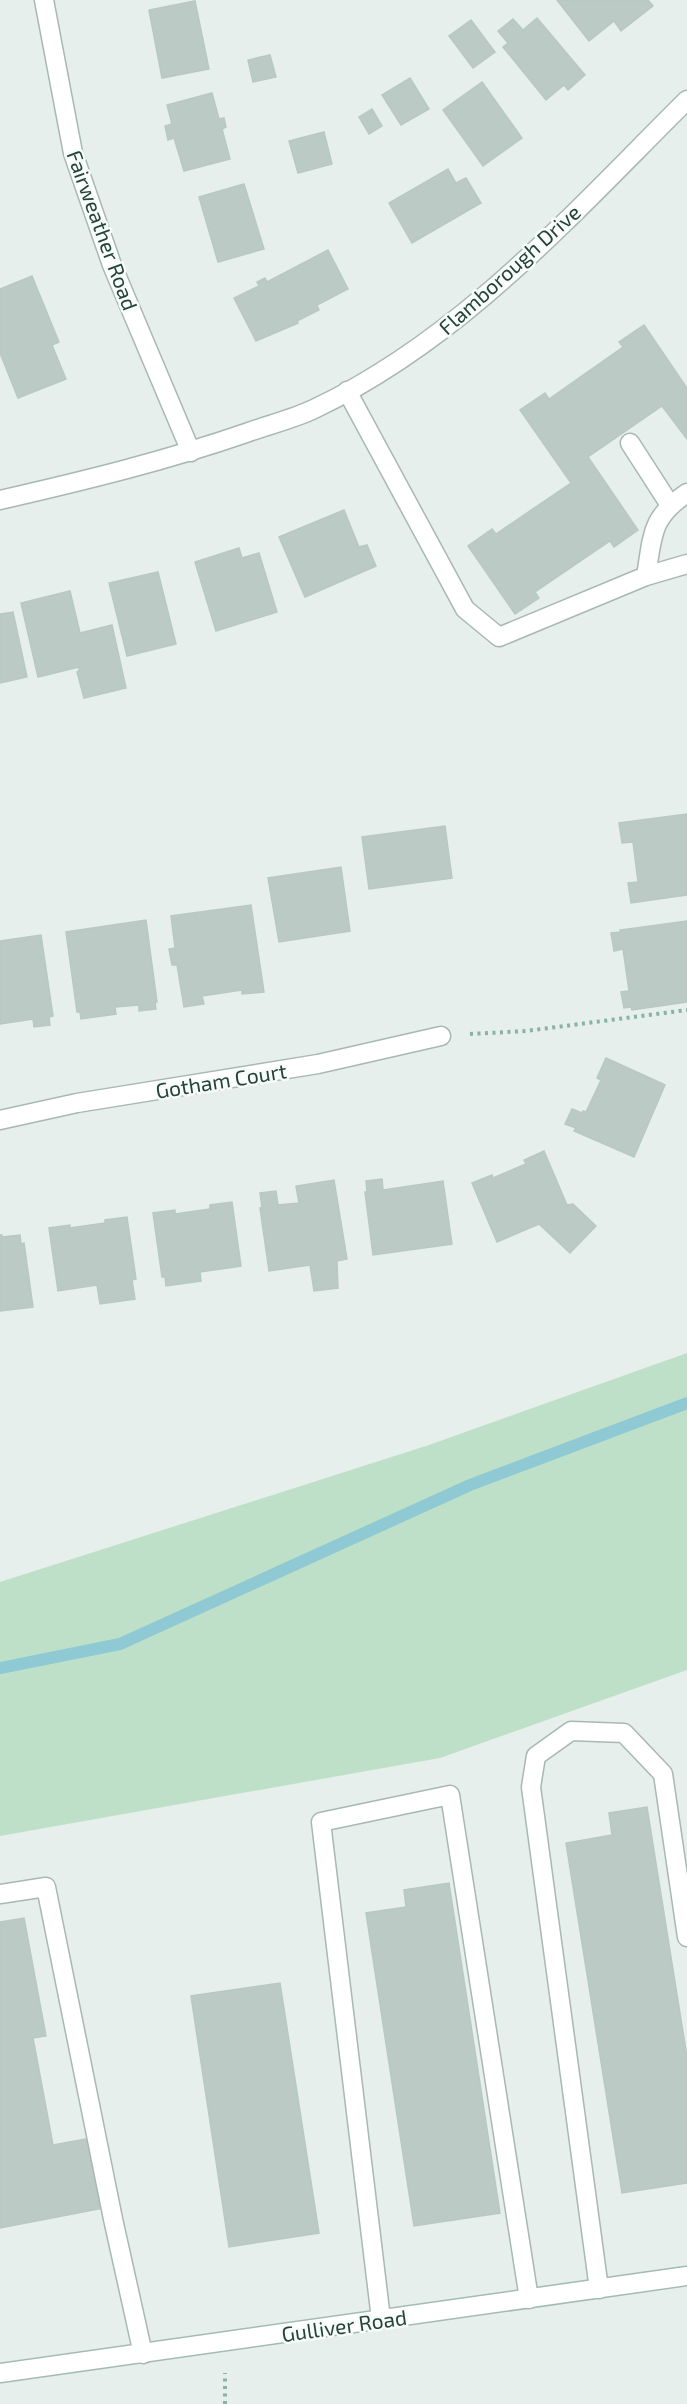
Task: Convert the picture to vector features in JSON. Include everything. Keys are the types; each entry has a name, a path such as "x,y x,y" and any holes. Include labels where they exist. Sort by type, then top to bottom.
{"street":[{"name":"Fairweather Road","path":"44,0 74,153 112,265 191,452"},
{"name":"Flamborough Drive","path":"0,500 191,452 313,410 382,372 463,315 540,247 687,100"},
{"path":"347,391 465,609 499,637 646,576 687,564"},
{"path":"630,443 670,505"},
{"path":"646,576 654,528 670,505 687,493"},
{"name":"Gotham Court","path":"0,1120 77,1103 318,1064 441,1036"},
{"path":"599,2289 531,1787 536,1756 571,1731 624,1733 663,1774 687,1937"},
{"path":"381,2319 321,1822 450,1795 529,2299"},
{"path":"0,1894 46,1887 113,2219 143,2354"},
{"name":"Gulliver Road","path":"0,2373 687,2276"}],"path":[{"path":"441,1036 526,1031 687,1010"},
{"path":"225,2373 225,2404"}],"green space":[{"path":"687,1353 687,1670 440,1758 0,1836 0,1582 429,1445"}],"building":[{"path":"557,0 648,0 653,6 621,31 614,21 589,41"},
{"path":"195,1 209,69 162,78 149,10"},
{"path":"537,18 585,75 568,90 564,85 546,100 503,47 508,43 498,31 513,19 523,30"},
{"path":"471,20 495,52 473,68 449,36"},
{"path":"270,55 276,77 253,82 248,60"},
{"path":"410,78 429,109 401,125 382,95"},
{"path":"482,82 522,138 483,166 443,110"},
{"path":"212,93 219,119 224,118 226,127 222,129 230,159 184,171 174,138 168,140 165,126 172,124 167,105"},
{"path":"372,109 382,126 369,134 359,117"},
{"path":"324,132 332,164 298,173 289,141"},
{"path":"448,169 456,183 466,178 481,203 412,243 389,203"},
{"path":"244,184 264,249 218,262 199,197"},
{"path":"328,250 348,289 317,305 319,310 297,321 298,323 256,341 234,298 259,286 257,282 265,278 267,282"},
{"path":"32,276 59,342 52,345 66,379 18,398 0,353 0,289"},
{"path":"644,325 687,388 687,439 662,406 588,457 638,530 614,547 610,541 535,592 539,598 515,614 468,546 492,529 496,534 571,483 520,410 545,393 549,399 623,347 619,342"},
{"path":"344,510 359,547 367,545 376,566 305,597 279,537"},
{"path":"239,548 242,558 259,553 277,612 216,631 195,562"},
{"path":"158,572 176,644 127,656 109,583"},
{"path":"70,591 80,633 112,625 126,688 84,698 77,672 79,667 38,677 21,603"},
{"path":"13,612 27,677 0,683 0,614"},
{"path":"687,814 687,895 631,903 628,883 638,882 633,842 622,843 619,823"},
{"path":"445,826 452,878 369,889 362,837"},
{"path":"341,867 350,931 279,942 268,878"},
{"path":"251,905 264,992 242,994 242,990 202,996 204,1004 184,1007 177,965 172,965 169,949 175,948 171,916"},
{"path":"146,920 156,1009 139,1011 139,1005 115,1007 116,1014 81,1019 80,1012 77,1012 66,932"},
{"path":"687,921 687,1002 632,1010 631,1007 624,1008 621,992 629,991 623,949 614,951 611,933"},
{"path":"41,935 53,1016 49,1017 50,1025 34,1027 33,1019 0,1024 0,941"},
{"path":"606,1058 665,1085 634,1157 574,1131 576,1128 565,1124 572,1109 582,1113 586,1112 601,1080 597,1078"},
{"path":"544,1151 567,1205 573,1204 596,1226 570,1253 539,1224 497,1242 472,1183 492,1175 493,1178 526,1164 524,1160"},
{"path":"382,1179 383,1190 443,1181 452,1244 373,1255 365,1192 367,1192 366,1181"},
{"path":"334,1180 347,1259 337,1261 338,1288 314,1291 310,1265 269,1271 260,1193 276,1191 278,1205 299,1203 296,1186"},
{"path":"232,1202 241,1266 200,1272 201,1281 166,1286 165,1277 162,1277 153,1213 175,1210 175,1214 210,1209 210,1205"},
{"path":"127,1217 136,1279 132,1280 135,1299 100,1304 97,1285 58,1291 49,1228 70,1225 70,1228"},
{"path":"0,1235 2,1237 20,1235 21,1244 24,1243 33,1307 0,1311"},
{"path":"647,1807 687,2057 687,2183 622,2193 566,1843 612,1835 609,1813"},
{"path":"449,1883 500,2213 414,2226 366,1913 406,1907 404,1890"},
{"path":"24,1918 46,2036 33,2038 53,2145 91,2138 104,2208 0,2228 0,1922"},
{"path":"280,1983 319,2233 229,2247 191,1996"}],"waterway":[{"path":"0,1668 120,1644 470,1485 687,1403"}]}
